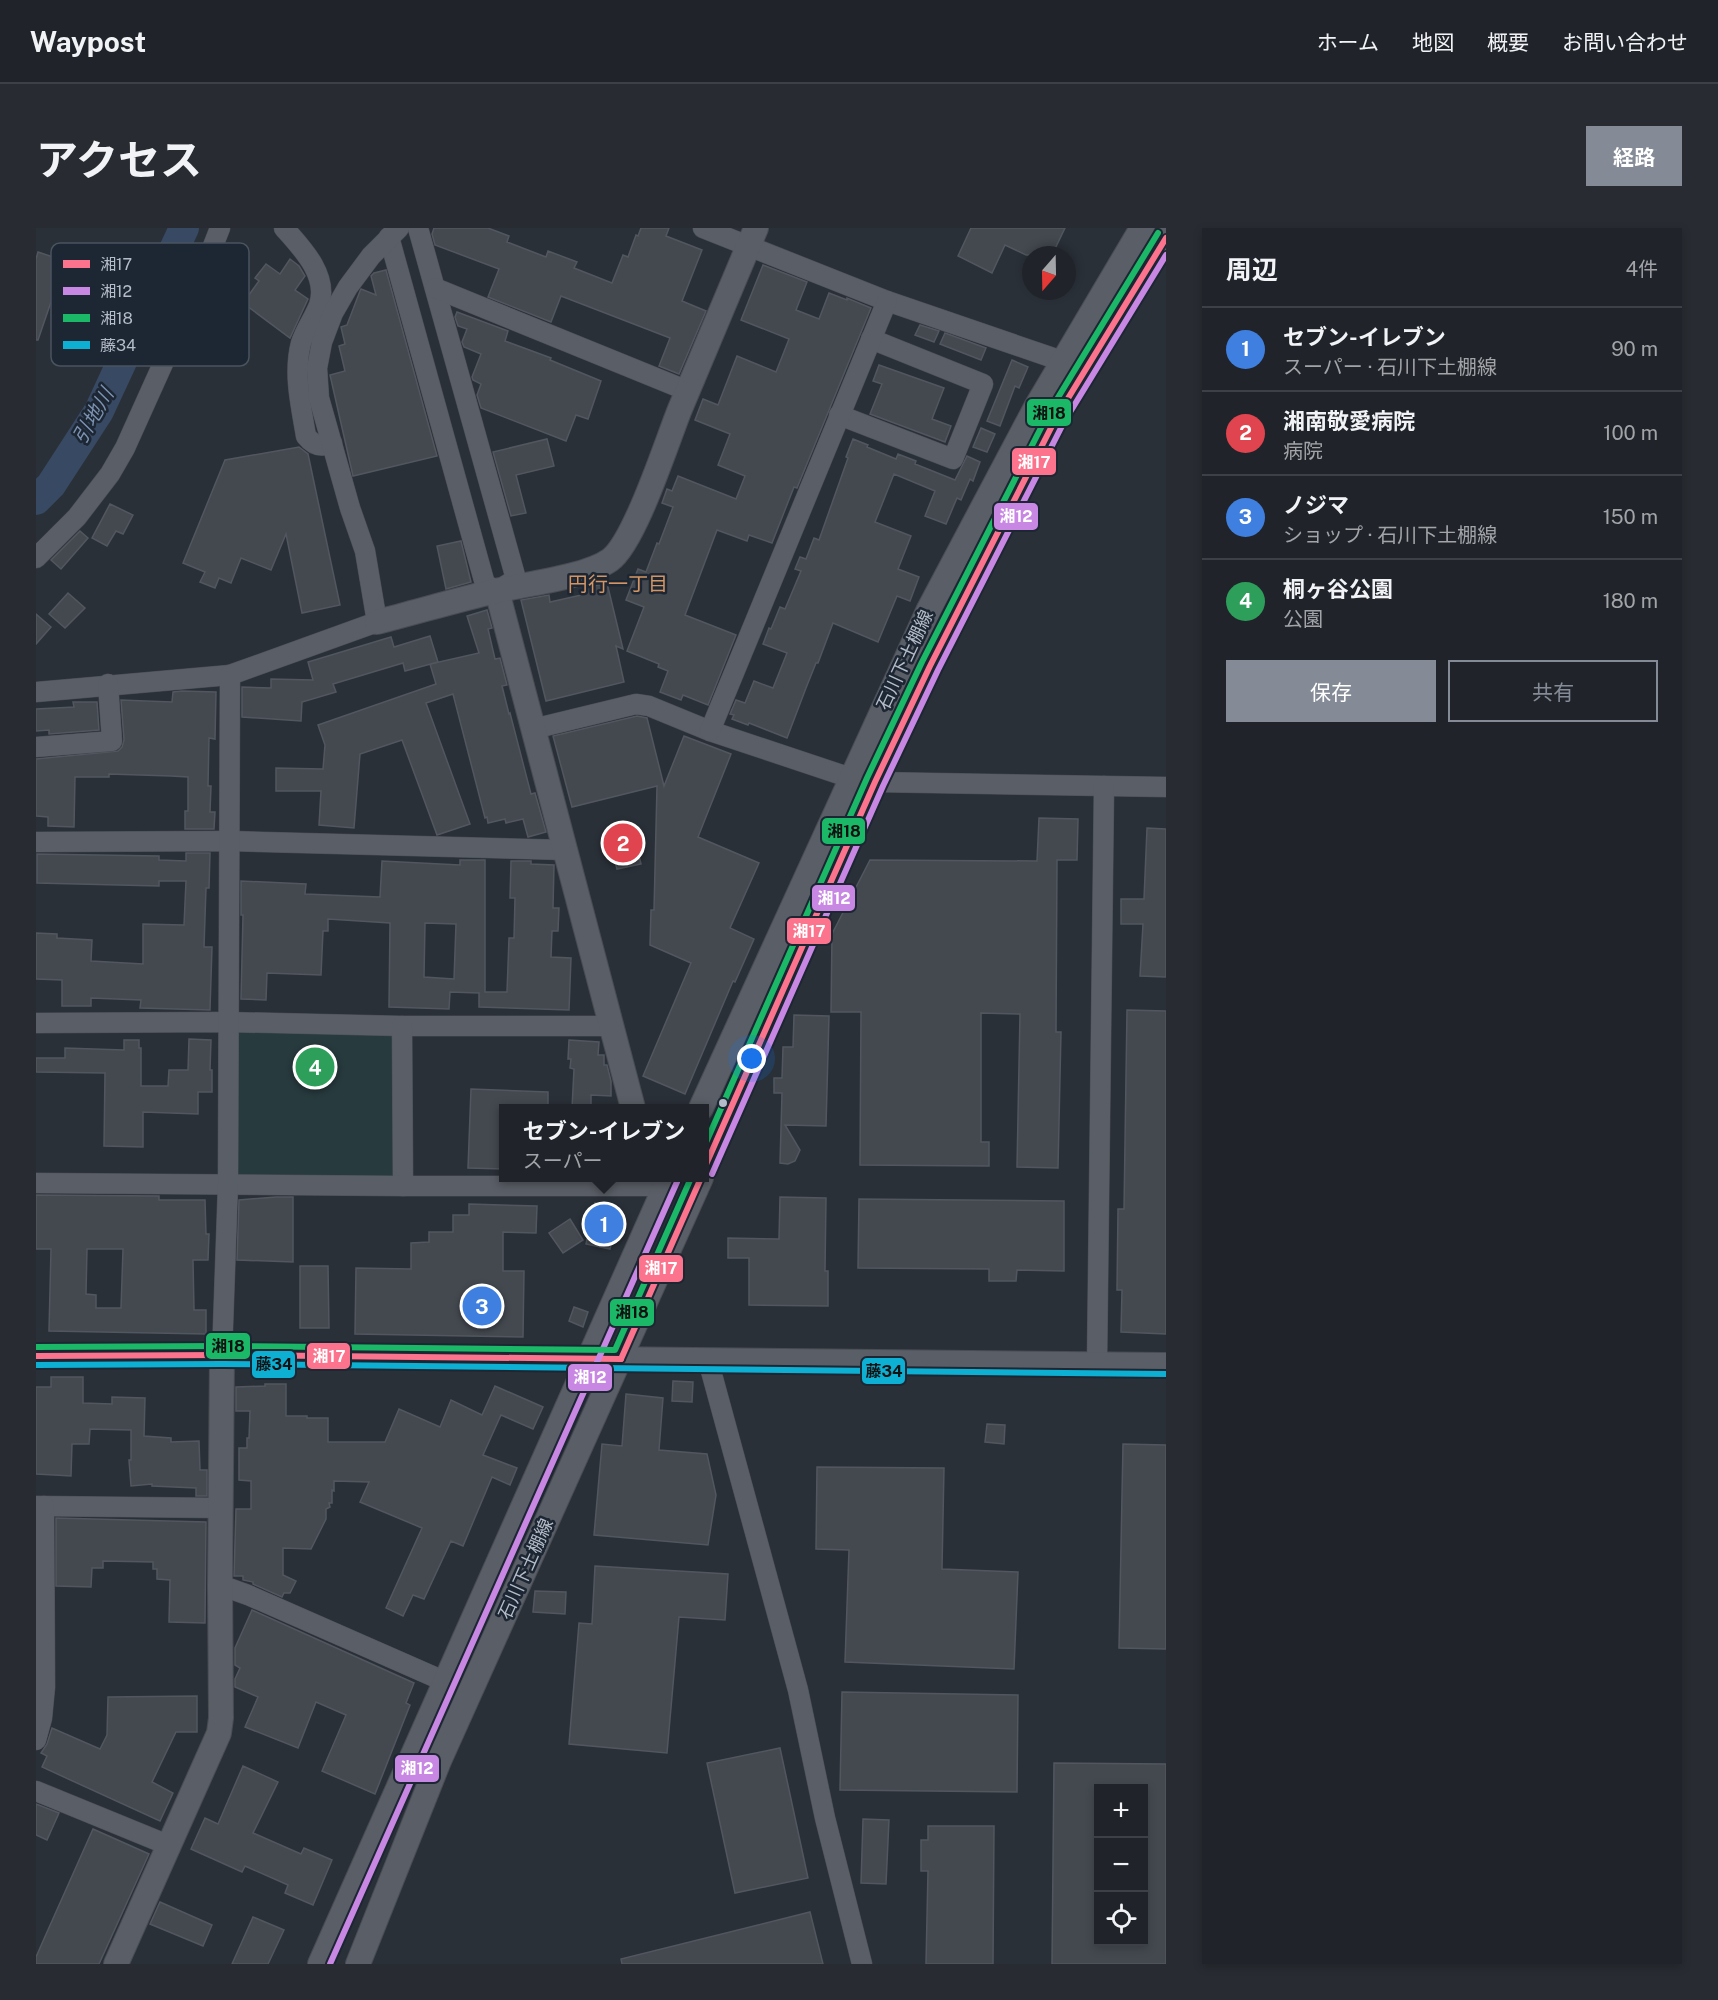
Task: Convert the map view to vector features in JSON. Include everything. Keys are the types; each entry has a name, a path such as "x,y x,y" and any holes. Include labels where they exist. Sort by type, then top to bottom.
{"street":[{"path":"214,243 220,228"},
{"path":"284,228 304,252 320,282 319,305 302,343 298,363 299,391 306,436 316,445 325,446 332,443"},
{"path":"418,228 516,579 497,591"},
{"path":"703,228 752,237 886,301 1062,361"},
{"name":"石川下土棚線","path":"703,1104 929,609 979,511 1062,361 1142,228"},
{"path":"377,622 365,551 350,508 319,398 317,368 322,342 333,313 348,287 371,256 394,233"},
{"path":"394,233 485,584 497,591 632,1104"},
{"path":"36,692 230,675 377,622 497,591 569,576 599,567 612,559 624,545 639,514 752,237"},
{"name":"石川下土棚線","path":"709,1161 875,782 930,666 1056,418 1166,237"},
{"path":"435,288 688,392"},
{"path":"710,731 886,301"},
{"path":"839,415 953,459 983,384 871,339"},
{"path":"36,558 77,517 110,474 162,366"},
{"path":"122,1962 168,1845 219,1733 221,1718 222,1355 228,1184 230,675"},
{"path":"36,747 112,741 108,684"},
{"path":"533,729 636,704 650,706 710,731 851,778"},
{"path":"875,782 1166,787"},
{"path":"1097,1365 1104,786"},
{"path":"36,842 230,841 566,850"},
{"path":"36,1023 228,1022 402,1026 610,1026"},
{"path":"402,1026 403,1186"},
{"path":"36,1183 403,1186 578,1182"},
{"name":"石川下土棚線","path":"320,1964 590,1359 664,1182"},
{"name":"石川下土棚線","path":"358,1964 439,1761 699,1182"},
{"path":"36,1356 222,1355 1166,1365"},
{"path":"708,1360 798,1690 825,1818 862,1964"},
{"path":"36,1740 42,1718 45,1687 40,1506 222,1508"},
{"path":"220,1585 248,1595 446,1682"},
{"path":"36,1791 168,1845"}],"green space":[{"path":"228,1022 402,1026 403,1186 228,1184"}],"building":[{"path":"434,228 488,228 509,236 507,242 546,257 548,251 577,262 574,268 612,283 623,255 628,257 641,228 669,228 666,236 702,250 682,301 706,311 679,374 659,366 670,338 561,296 551,322 488,297 499,269 435,245 432,234"},
{"path":"971,228 1065,228 1056,246 1022,246 1022,253 1005,245 992,273 958,256"},
{"path":"38,252 51,256 51,302 38,340 36,340 36,259"},
{"path":"290,259 299,266 305,276 295,290 308,299 290,338 249,307 249,295 259,281 255,278 266,264 280,274"},
{"path":"763,265 807,282 796,310 819,319 829,293 871,308 772,543 749,535 747,541 717,530 685,615 736,635 708,705 683,695 681,700 660,692 668,671 658,667 659,664 627,651 644,607 626,600 638,569 646,572 657,543 659,544 673,507 662,503 667,489 672,491 678,476 736,499 745,476 718,465 730,434 695,420 703,399 718,405 737,356 776,372 789,339 741,320"},
{"path":"386,270 437,456 353,476 330,375 345,371 339,346 345,344 341,327 347,325 361,289 376,295 371,276"},
{"path":"457,312 508,331 505,341 551,358 550,360 601,381 588,419 576,415 566,441 481,408 477,395 481,384 472,377 481,354 464,347 462,342 467,329 458,326 455,317"},
{"path":"920,325 939,331 934,342 915,335"},
{"path":"945,333 986,348 981,360 940,344"},
{"path":"1012,360 1028,367 1019,388 1015,386 1000,426 987,421"},
{"path":"879,365 944,388 932,419 951,426 945,442 870,414 882,384 873,381"},
{"path":"981,428 995,434 987,452 973,447"},
{"path":"547,439 554,466 516,475 526,513 511,516 493,452"},
{"path":"853,439 896,459 898,454 916,461 915,464 955,480 967,456 980,462 973,481 970,479 961,500 957,498 946,524 925,516 935,491 894,474 875,522 911,536 898,569 919,577 910,601 897,596 878,642 833,623 787,738 732,719 734,715 730,714 736,700 745,703 754,681 773,688 787,653 763,644 780,607 785,609 801,571 795,569 800,557 806,559 814,538 819,540"},
{"path":"299,447 308,454 340,605 302,613 286,534 271,570 241,558 231,583 219,578 215,588 200,582 205,572 183,563 225,460"},
{"path":"110,504 133,515 123,534 116,531 107,546 92,538"},
{"path":"80,531 88,538 61,569 51,560"},
{"path":"461,541 471,582 446,589 437,546"},
{"path":"607,583 623,649 616,646 624,682 546,701 521,600 549,595 550,602 586,594 585,588"},
{"path":"68,593 85,608 65,628 49,614"},
{"path":"487,610 492,628 488,629 495,659 500,658 507,685 502,686 509,714 531,794 535,793 546,832 528,837 523,819 506,823 505,819 488,823 453,694 426,703 470,824 437,835 402,740 360,754 354,828 319,825 321,791 276,791 276,768 323,769 325,745 318,725 436,684 430,664 479,653 467,616"},
{"path":"36,614 51,627 36,644"},
{"path":"430,636 438,662 405,671 403,663 333,684 336,692 302,702 301,721 242,717 242,687 271,688 271,679 313,680 308,662 391,637 394,647"},
{"path":"173,692 216,692 215,739 209,738 208,786 211,786 210,812 215,812 214,829 185,829 185,811 188,811 188,777 109,774 109,777 75,777 74,827 48,826 48,817 36,816 36,759 118,751 124,740 121,700 172,702"},
{"path":"73,702 97,702 99,730 49,734 49,730 36,731 36,709 74,707"},
{"path":"637,716 647,718 664,786 684,736 731,754 698,837 759,863 730,928 754,939 735,982 733,981 685,1094 643,1076 691,963 650,945 651,910 654,910 657,786 572,807 553,736"},
{"path":"1039,818 1078,819 1077,860 1057,860 1056,1032 1061,1032 1058,1168 1017,1167 1020,1014 981,1013 981,1142 989,1142 989,1166 860,1165 861,1012 831,1012 832,934 870,860 1037,861"},
{"path":"1147,828 1166,829 1166,977 1140,976 1143,924 1121,924 1121,899 1144,899"},
{"path":"633,832 641,864 617,869 609,838"},
{"path":"186,853 210,853 204,947 212,947 210,1010 140,1008 141,1000 91,998 91,1006 62,1006 62,980 36,979 36,933 57,934 57,938 92,940 91,961 143,964 143,924 184,925 186,881 159,881 159,886 37,883 37,854 159,856 159,860 186,861"},
{"path":"460,860 485,860 485,992 507,992 509,938 514,938 515,898 510,898 511,861 531,861 531,864 554,865 553,908 559,908 558,931 552,931 551,957 571,958 569,1010 479,1007 479,993 450,992 449,1009 389,1007 390,923 328,919 328,931 323,931 321,975 267,973 266,1000 241,999 243,915 241,915 241,881 306,884 305,894 380,897 382,861 460,865","holes":["425,923 456,924 454,979 424,977"]},
{"path":"1127,1010 1166,1011 1166,1334 1121,1332 1122,1290 1117,1290 1118,1209 1124,1209"},
{"path":"794,1015 829,1016 826,1126 785,1125 800,1150 795,1161 788,1164 780,1163 782,1093 774,1093 774,1078 782,1078 783,1047 793,1047"},
{"path":"189,1039 211,1040 212,1092 198,1092 198,1114 143,1112 143,1147 104,1146 105,1073 36,1072 36,1058 65,1058 65,1048 124,1050 124,1040 139,1040 141,1086 168,1086 169,1070 188,1070"},
{"path":"569,1040 599,1042 598,1055 604,1055 604,1065 607,1065 611,1081 611,1096 591,1095 591,1104 572,1104 574,1069 570,1068 571,1059 568,1059"},
{"path":"471,1089 548,1092 548,1104 499,1104 499,1169 468,1168"},
{"path":"36,1195 159,1196 159,1200 205,1200 206,1234 209,1234 208,1260 193,1260 194,1310 206,1310 206,1334 49,1331 51,1249 36,1249","holes":["87,1249 123,1249 121,1308 96,1308 96,1295 86,1294"]},
{"path":"293,1197 293,1262 237,1260 239,1200"},
{"path":"780,1197 826,1198 825,1271 828,1271 828,1306 749,1305 749,1258 728,1258 728,1238 779,1239"},
{"path":"859,1199 1064,1201 1064,1271 1017,1270 1016,1281 989,1281 989,1269 858,1268"},
{"path":"595,1203 619,1208 610,1249 586,1244"},
{"path":"469,1204 537,1206 536,1233 503,1232 503,1271 524,1271 523,1337 355,1334 356,1268 411,1269 411,1243 429,1242 429,1232 453,1232 453,1215 469,1215"},
{"path":"570,1219 583,1240 563,1253 549,1233"},
{"path":"300,1266 328,1266 329,1328 300,1328"},
{"path":"574,1307 588,1312 583,1327 569,1321"},
{"path":"51,1377 83,1377 83,1403 112,1404 112,1397 145,1398 144,1436 171,1438 171,1442 199,1441 200,1470 207,1470 207,1496 196,1496 196,1488 152,1486 152,1484 131,1486 129,1460 131,1460 131,1430 90,1429 89,1444 72,1444 71,1476 36,1474 36,1387 51,1387"},
{"path":"673,1381 693,1382 692,1402 672,1401"},
{"path":"265,1384 286,1384 286,1416 328,1418 328,1442 385,1442 399,1409 440,1427 451,1400 482,1415 495,1386 543,1407 533,1429 501,1415 483,1455 517,1468 510,1485 492,1477 463,1546 451,1541 424,1599 413,1595 403,1616 386,1608 422,1528 360,1502 369,1482 334,1481 332,1503 329,1503 330,1507 326,1509 326,1519 311,1549 283,1548 283,1575 296,1581 290,1593 284,1593 282,1597 253,1582 243,1580 243,1576 234,1576 236,1509 251,1509 251,1481 239,1480 239,1448 247,1448 250,1411 236,1411 236,1387 265,1386"},
{"path":"626,1394 663,1398 659,1450 707,1454 716,1495 708,1545 594,1535 602,1444 622,1446"},
{"path":"987,1424 1005,1425 1004,1444 985,1442"},
{"path":"1123,1444 1166,1445 1166,1649 1119,1648"},
{"path":"817,1467 944,1468 942,1569 1018,1572 1014,1669 845,1662 849,1550 816,1549"},
{"path":"56,1518 206,1522 205,1623 169,1622 170,1580 157,1579 157,1569 153,1569 153,1562 103,1561 103,1568 92,1568 91,1587 56,1586"},
{"path":"595,1566 728,1574 725,1620 679,1617 667,1753 569,1744 579,1623 592,1624"},
{"path":"535,1591 566,1592 565,1614 533,1612"},
{"path":"252,1610 414,1683 406,1703 410,1705 375,1794 322,1771 346,1715 316,1702 298,1748 245,1727 258,1697 235,1687 235,1679 240,1668 235,1665 235,1648"},
{"path":"842,1692 1018,1695 1017,1792 840,1790"},
{"path":"197,1696 197,1732 176,1732 152,1782 173,1793 160,1821 42,1767 47,1756 41,1753 47,1744 52,1728 100,1749 107,1735 108,1697"},
{"path":"780,1748 808,1878 735,1893 707,1763"},
{"path":"1054,1763 1166,1764 1166,1964 1052,1964"},
{"path":"243,1766 278,1782 253,1833 301,1854 304,1848 332,1860 313,1905 285,1893 288,1885 245,1866 242,1872 191,1849 205,1818 218,1824"},
{"path":"36,1804 59,1813 47,1840 36,1835"},
{"path":"863,1819 889,1820 886,1884 861,1883"},
{"path":"928,1826 994,1826 993,1964 926,1964 928,1871 921,1871 921,1840 928,1840"},
{"path":"93,1829 149,1854 99,1964 36,1964 36,1957"},
{"path":"160,1902 212,1925 203,1946 150,1924"},
{"path":"810,1912 823,1964 622,1964 621,1959"},
{"path":"253,1917 284,1930 268,1964 232,1964"}],"waterway":[{"name":"引地川","path":"177,243 184,228"},
{"name":"引地川","path":"36,500 51,485 99,411 120,366"}],"transit line":[{"name":"湘18","path":"709,1136 867,778 922,662 1048,414 1158,233"},
{"name":"湘17","path":"709,1158 875,782 930,666 1056,418 1166,238"},
{"name":"湘12","path":"712,1174 883,786 938,670 1064,422 1166,255"},
{"name":"湘12","path":"330,1964 677,1182"},
{"name":"湘18","path":"36,1347 222,1346 615,1350 689,1182"},
{"name":"湘17","path":"621,1359 699,1182"},
{"name":"湘17","path":"36,1356 222,1355 621,1359"},
{"name":"藤34","path":"36,1365 222,1364 1166,1374"}],"place":[{"name":"湘南敬愛病院","path":"623,843"},
{"name":"桐ヶ谷公園","path":"315,1067"},
{"name":"セブン-イレブン","path":"604,1224"},
{"name":"ノジマ","path":"482,1306"}],"district":[{"name":"円行一丁目","path":"618,584"}]}
